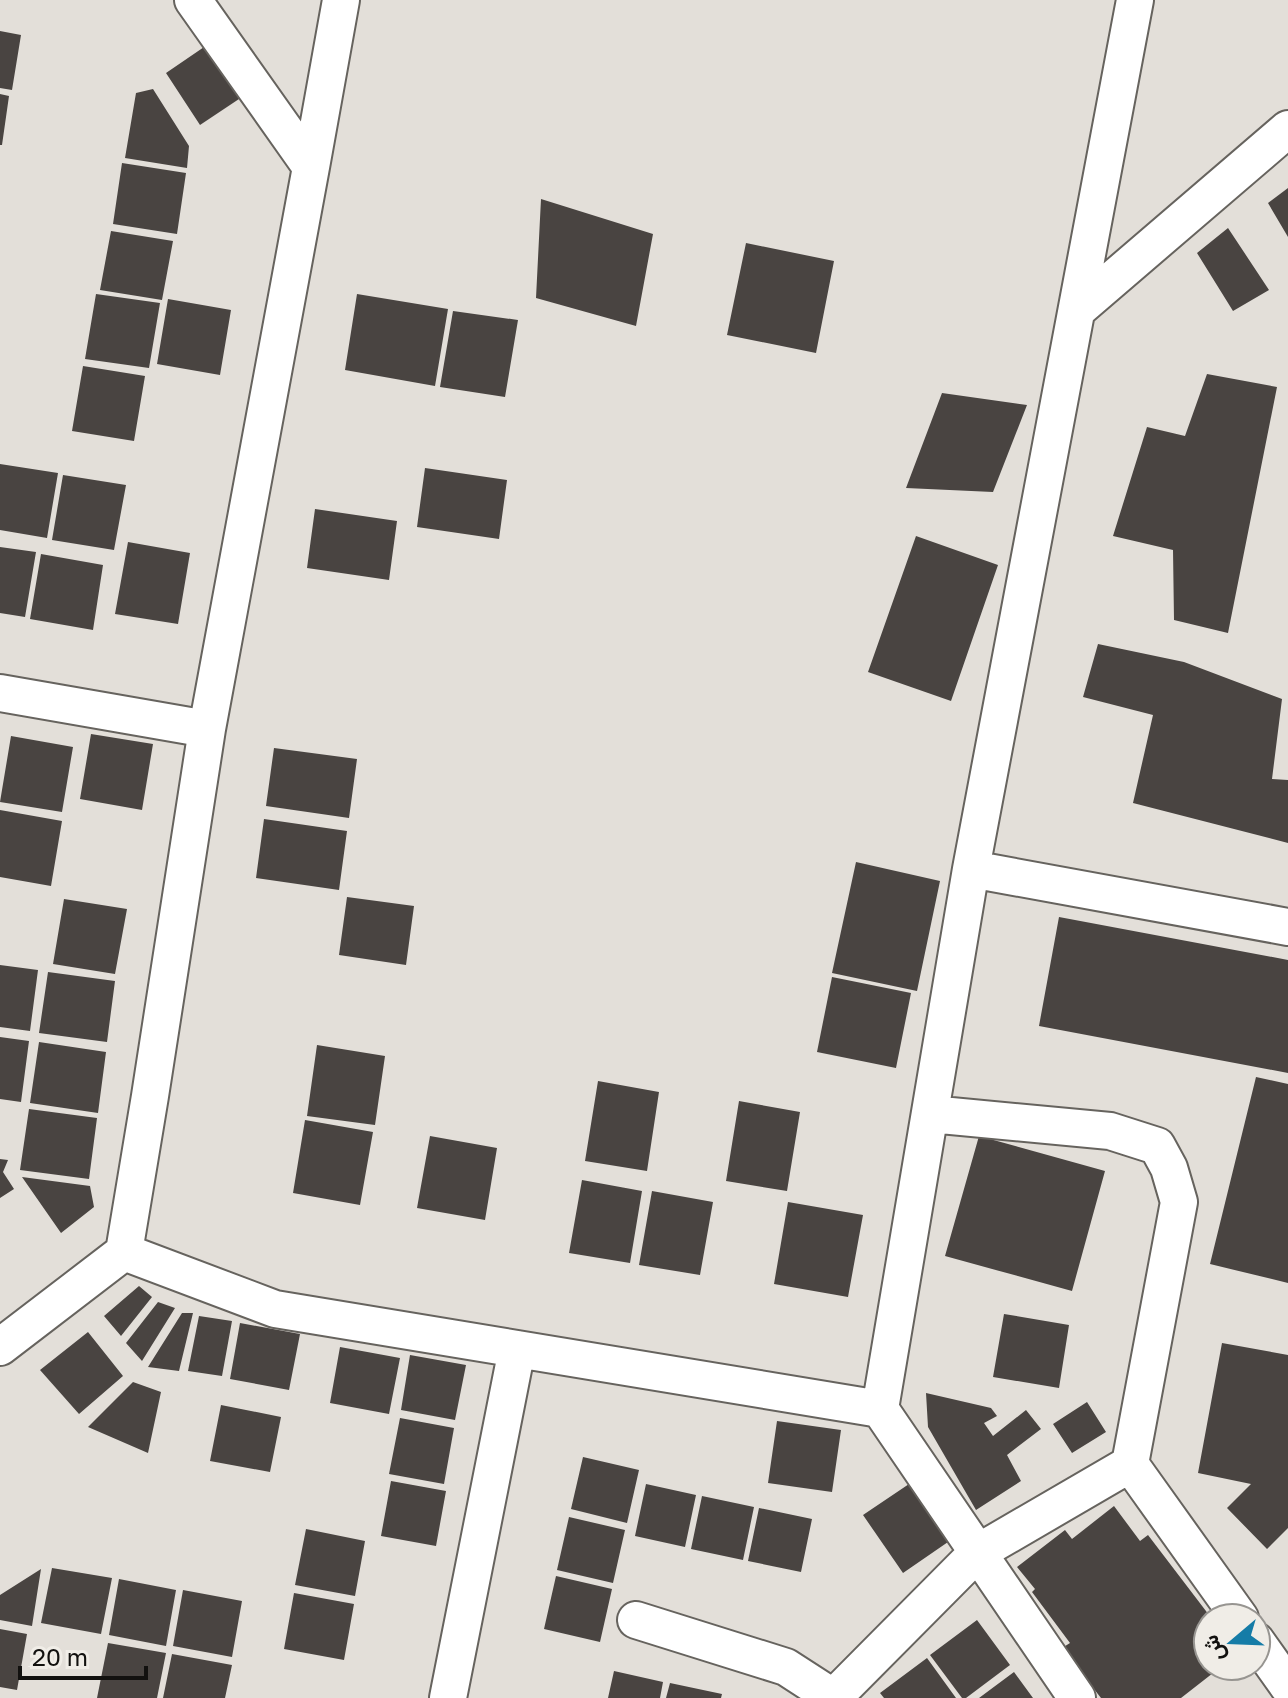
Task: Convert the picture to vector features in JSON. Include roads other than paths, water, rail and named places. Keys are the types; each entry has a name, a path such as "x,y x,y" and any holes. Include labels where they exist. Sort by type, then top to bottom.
{"street":[{"path":"193,0 311,167"},
{"path":"0,1347 124,1252 207,729 341,0"},
{"path":"1077,1698 880,1409 971,869 1135,0"},
{"path":"1077,310 1288,129"},
{"path":"0,693 207,729"},
{"path":"971,869 1288,927"},
{"path":"930,1114 1110,1131 1157,1146 1169,1168 1179,1202 1130,1464 1229,1602"},
{"path":"124,1252 275,1309 880,1409"},
{"path":"448,1698 517,1349"},
{"path":"636,1620 786,1667 834,1698 977,1553 1130,1464"},
{"path":"1272,1664 1288,1686"}]}
